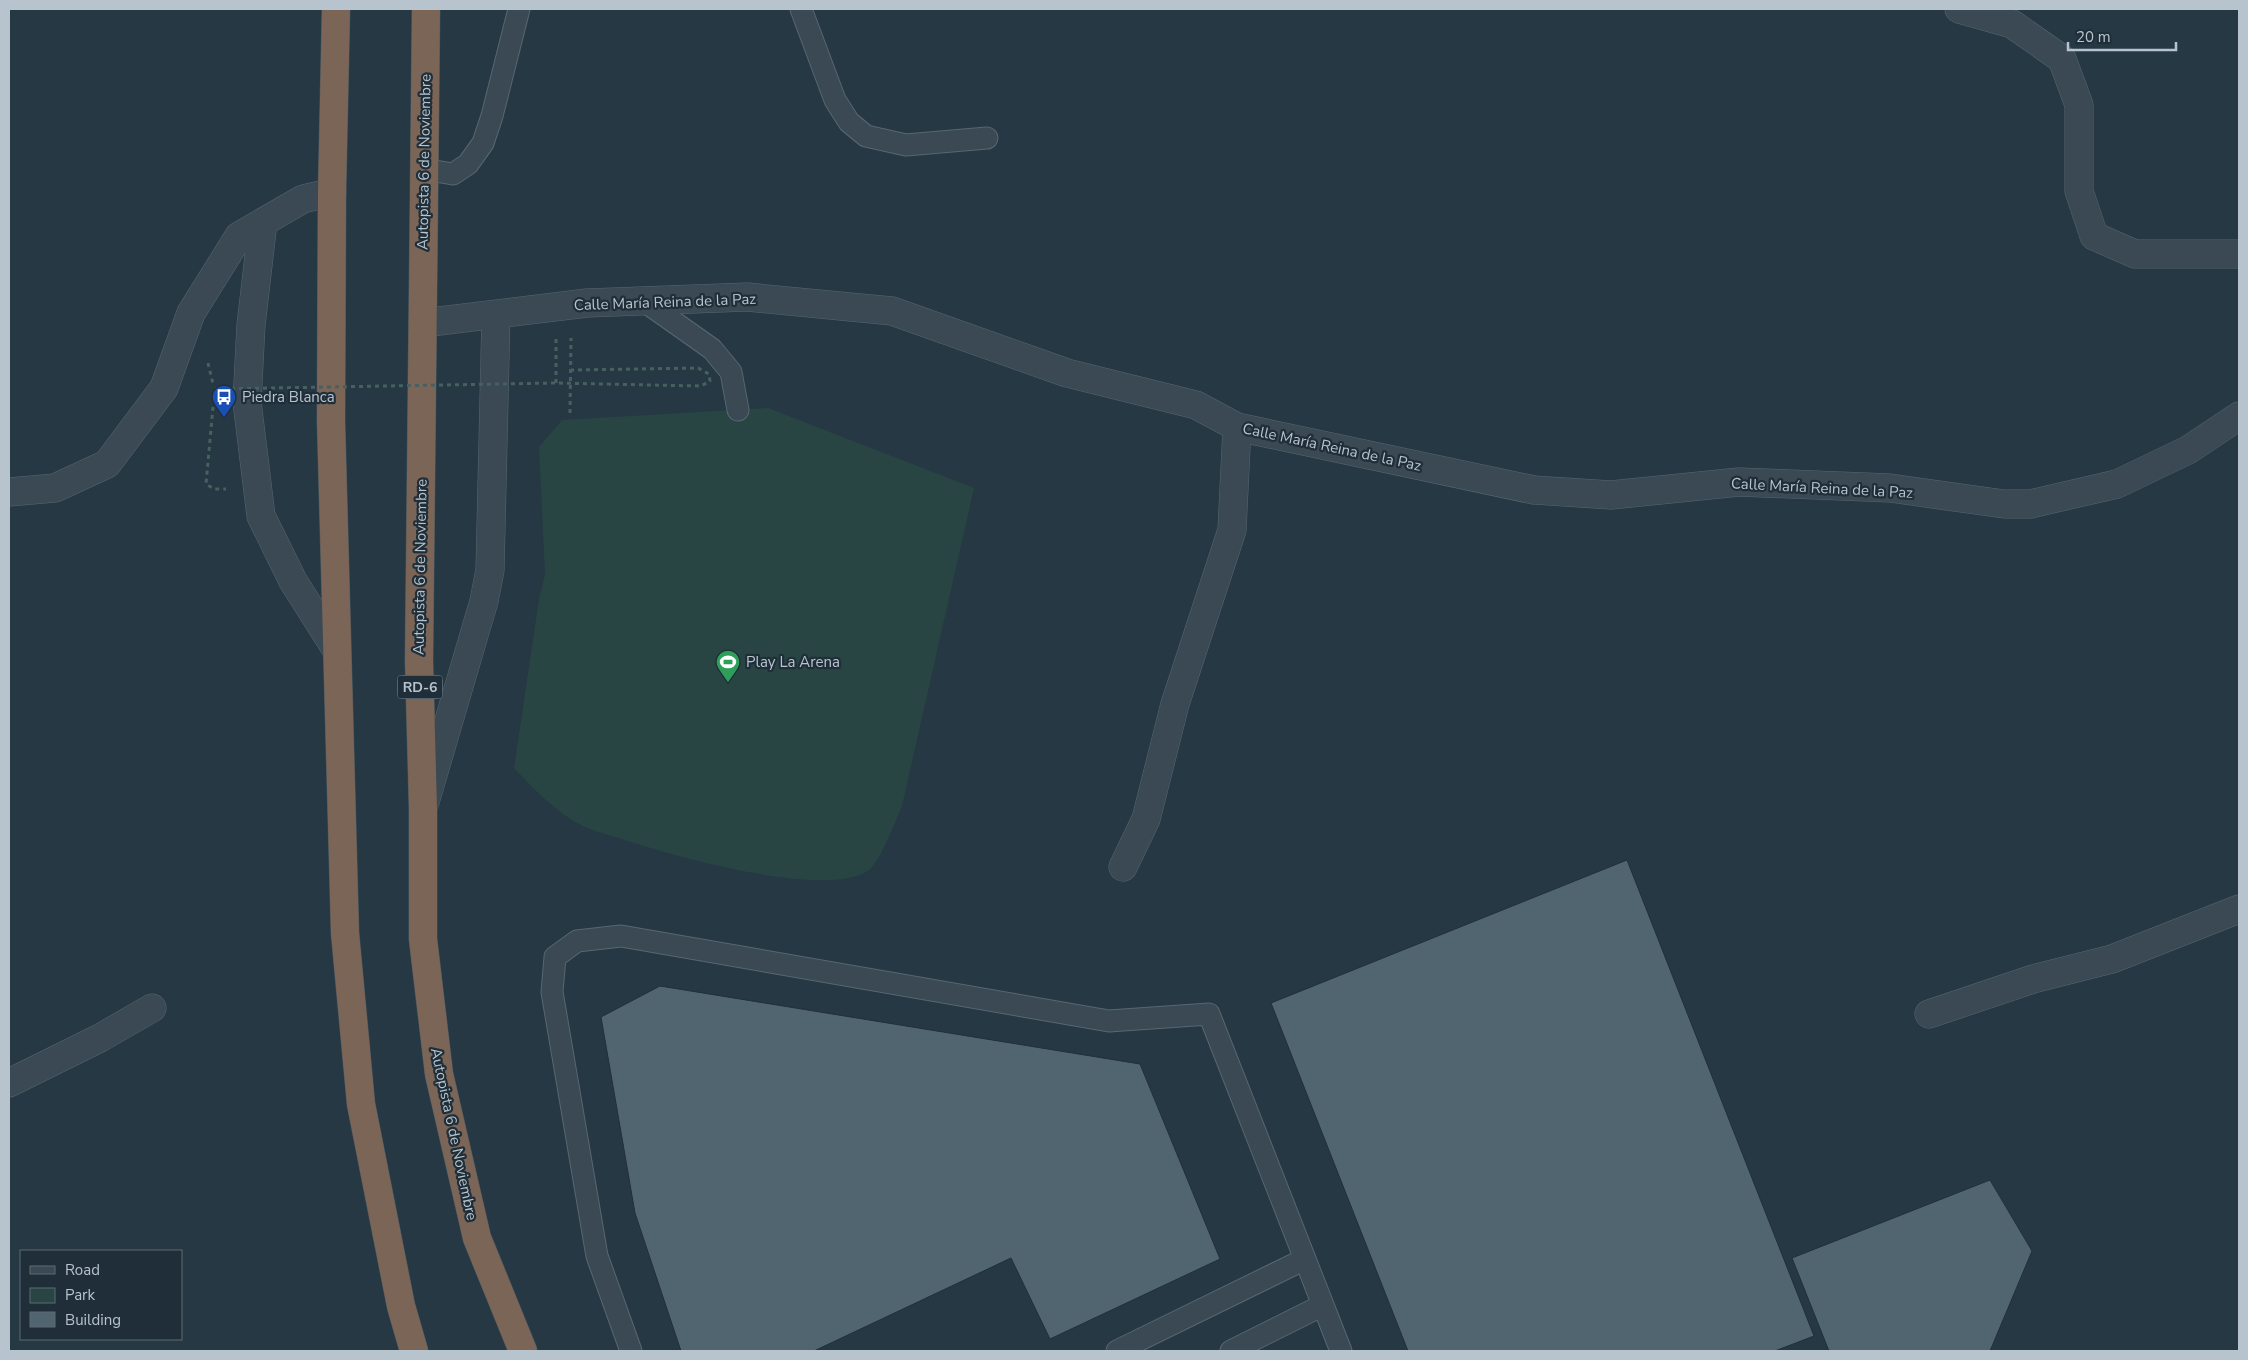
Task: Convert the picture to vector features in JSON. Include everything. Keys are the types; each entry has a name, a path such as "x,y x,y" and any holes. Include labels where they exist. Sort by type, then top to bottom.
{"highway":[{"path":"336,9 332,192 331,421 345,933 361,1104 401,1306 414,1351"},
{"name":"Autopista 6 de Noviembre","path":"426,9 419,661 424,808 423,939 438,1074 477,1238 523,1351"}],"street":[{"path":"1959,9 2012,24 2062,59 2079,105 2079,191 2094,236 2135,254 2239,254"},
{"path":"9,492 55,488 107,464 164,388 191,313 239,236 303,199 332,192"},
{"path":"263,222 252,326 247,402 261,516 293,581 336,649"},
{"name":"Calle María Reina de la Paz","path":"423,323 587,303 747,297 892,311 1067,373 1196,405 1237,427 1534,490 1612,495 1739,482 1890,488 2004,504 2030,504 2117,484 2188,450 2239,416"},
{"path":"424,808 484,601 490,570 496,314"},
{"path":"1123,867 1146,819 1175,704 1232,530 1237,427"},
{"path":"1929,1014 2033,979 2112,959 2239,910"},
{"path":"9,1083 100,1038 152,1008"}],"lane":[{"path":"423,169 453,174 468,164 483,142 492,116 520,9"},
{"path":"801,9 835,100 850,122 866,136 906,145 987,138"},
{"path":"644,301 712,350 731,372 738,410"},
{"path":"631,1351 597,1256 552,992 555,957 577,941 621,936 1109,1021 1209,1014 1341,1351"},
{"path":"1118,1351 1305,1260"},
{"path":"1231,1351 1323,1306"}],"path":[{"path":"556,334 556,383"},
{"path":"570,412 571,334"},
{"path":"215,389 556,383 701,386 710,381 710,374 698,368 571,370"},
{"path":"214,399 206,484 214,489 257,488"}],"green space":[{"name":"Play La Arena","path":"768,408 974,488 902,806 877,861 866,872 844,879 815,880 746,872 675,855 597,832 563,814 514,768 539,599 545,575 539,447 562,420"}],"building":[{"path":"1627,860 1814,1336 1775,1351 1408,1351 1271,1003"},
{"path":"660,986 1140,1064 1220,1259 1050,1339 1011,1258 814,1351 681,1351 635,1213 601,1017"},
{"path":"1990,1180 2032,1251 1990,1351 1829,1351 1792,1258"}],"place":[{"name":"Piedra Blanca","path":"224,418"},
{"name":"Play La Arena","path":"728,683"}]}
